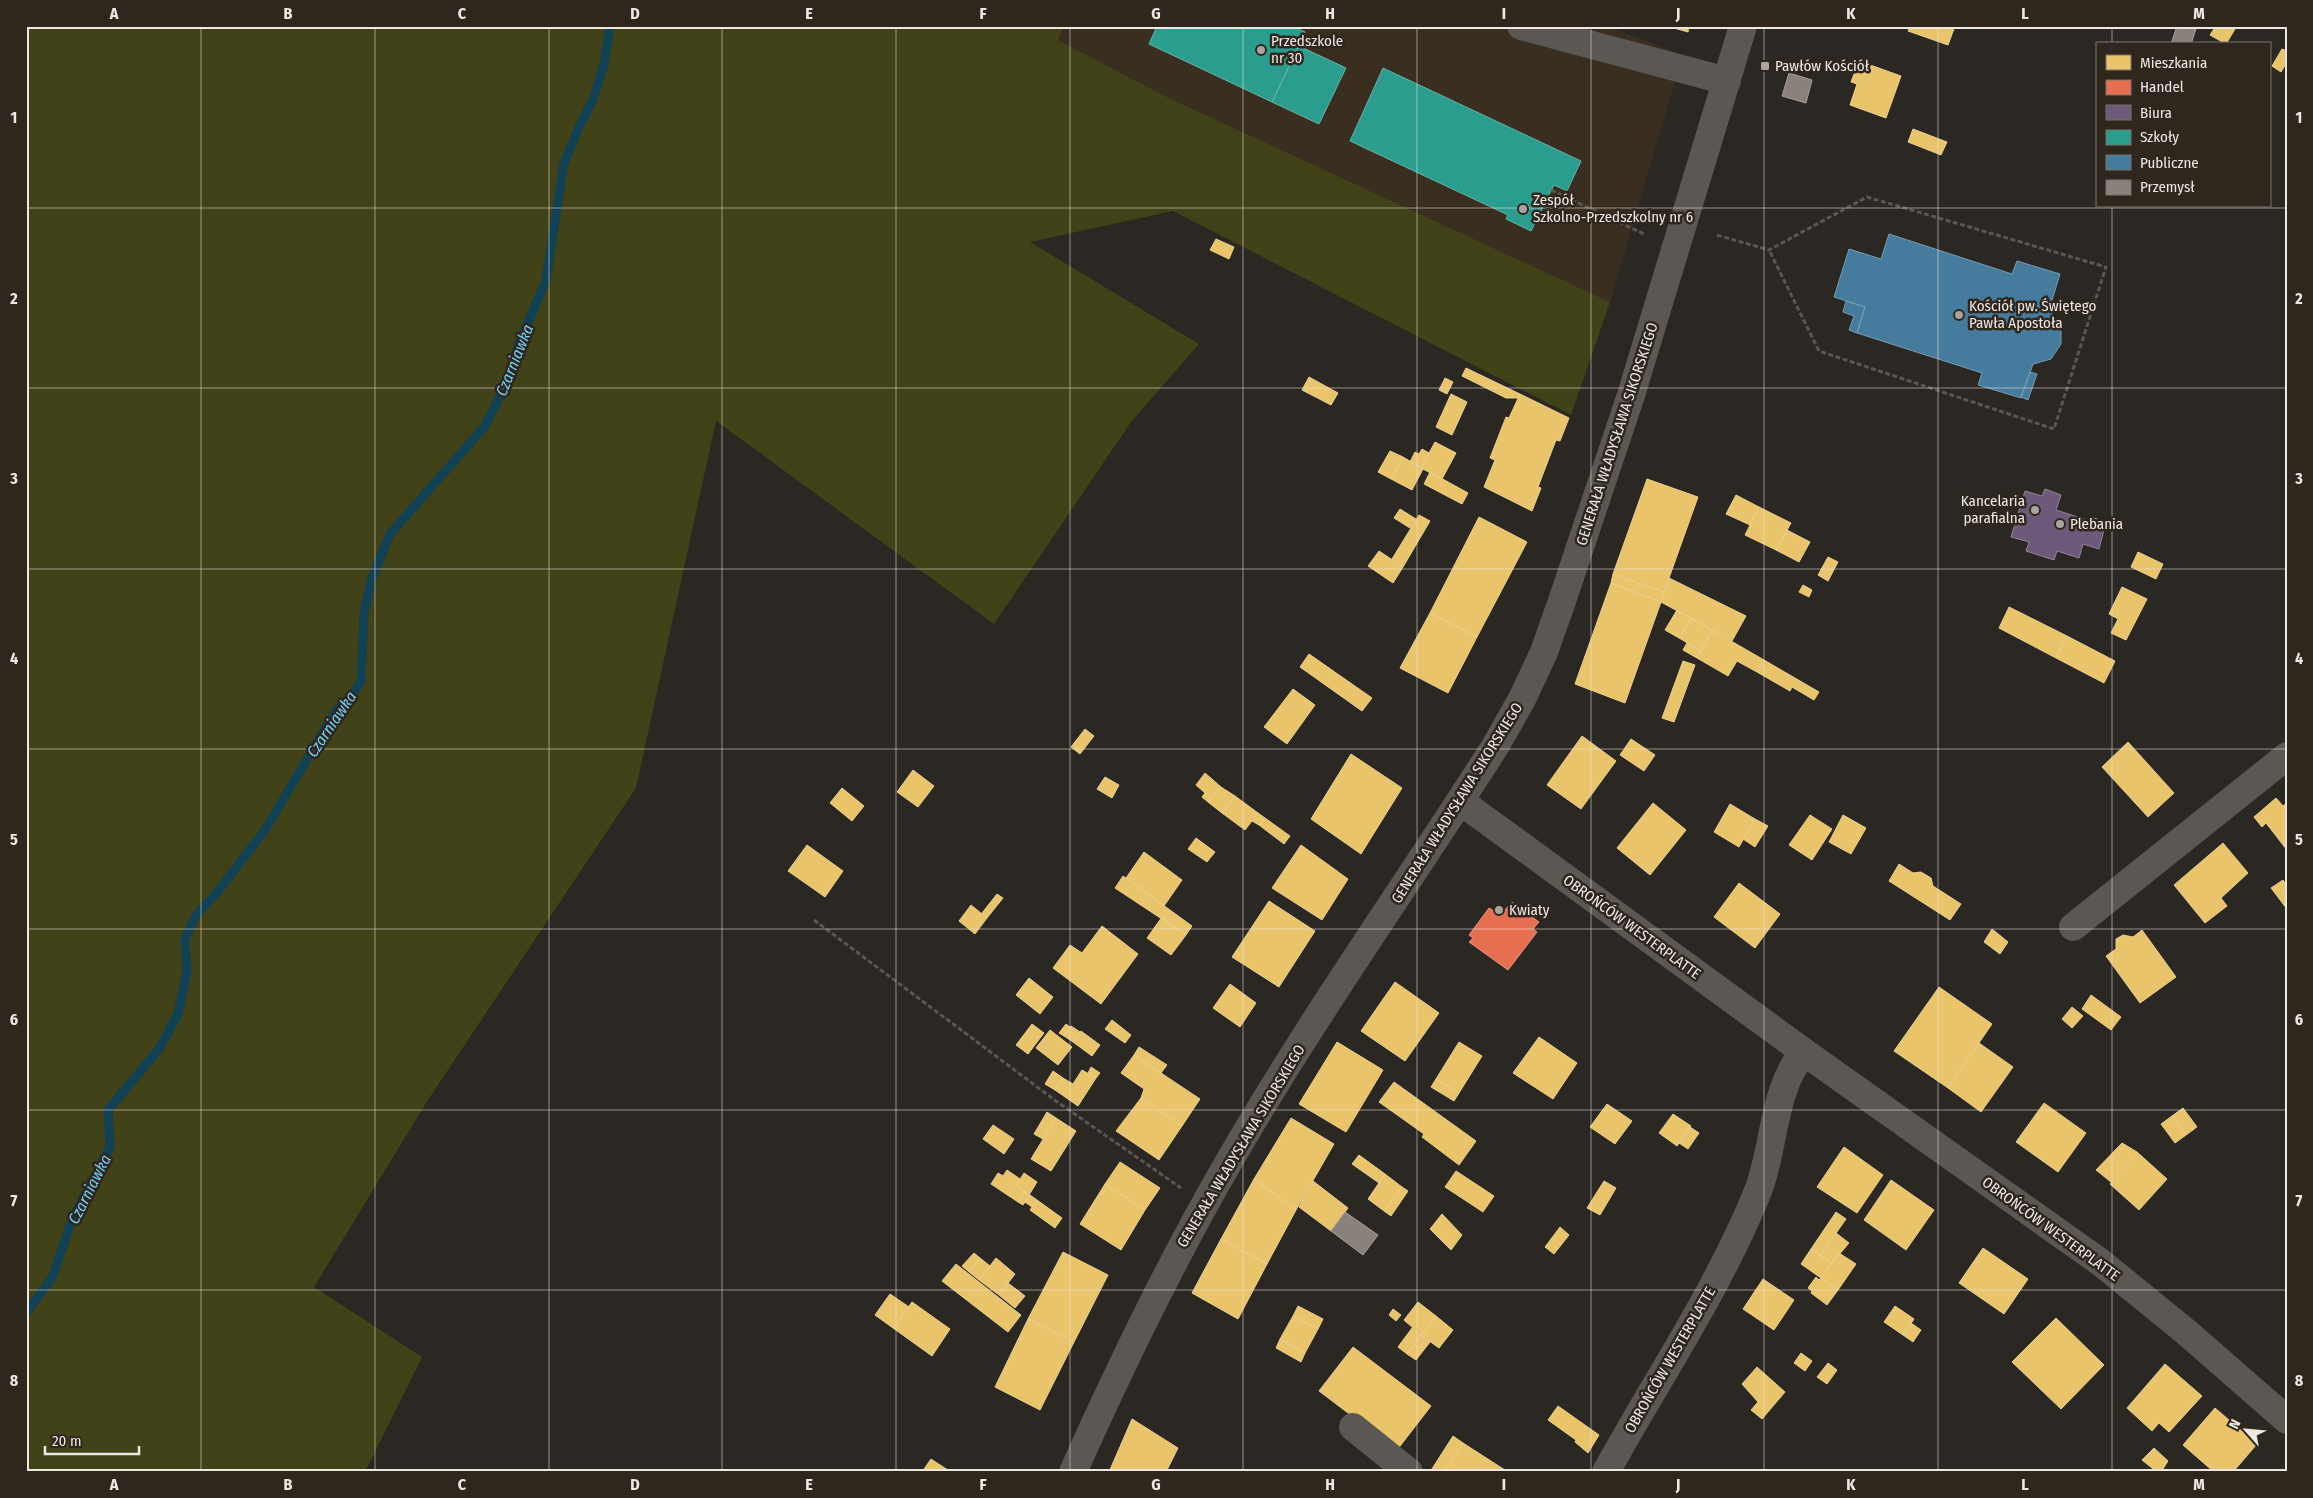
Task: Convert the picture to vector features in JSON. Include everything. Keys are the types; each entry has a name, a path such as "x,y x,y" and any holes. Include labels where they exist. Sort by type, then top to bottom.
{"street":[{"path":"1521,26 1727,81"},
{"name":"GENERAŁA WŁADYSŁAWA SIKORSKIEGO","path":"1073,1472 1138,1329 1227,1164 1460,801 1522,699 1544,652 1632,395 1743,26"},
{"path":"2073,927 2287,756"},
{"name":"OBROŃCÓW WESTERPLATTE","path":"1460,801 1804,1052 2100,1262 2185,1331 2287,1420"},
{"name":"OBROŃCÓW WESTERPLATTE","path":"1606,1472 1720,1272 1759,1190 1779,1108 1793,1064 1804,1052"},
{"path":"1353,1427 1409,1472"}],"path":[{"path":"1551,190 1644,234"},
{"path":"1717,235 1770,250 1867,197 2106,268 2054,429 1819,351 1770,250"},
{"path":"814,920 1056,1101 1206,1204"}],"shaded area":[{"path":"26,26 1064,26 1058,40 1171,99 1610,302 1571,415 1173,211 1030,242 1199,344 1131,422 994,624 716,421 636,788 426,1103 314,1287 422,1357 365,1472 26,1472"},
{"name":"Zespół Szkolno-Przedszkolny nr 6","path":"1064,26 1606,26 1683,55 1610,302 1171,99 1058,40"}],"building: Mieszkania":[{"path":"1667,26 1689,26 1688,32"},
{"path":"1910,26 1955,26 1948,45 1908,31"},
{"path":"2216,26 2231,26 2235,29 2227,42 2222,42 2210,35"},
{"path":"2282,49 2287,51 2287,62 2281,72 2272,66"},
{"path":"1859,61 1901,76 1886,118 1850,105 1857,84 1851,82"},
{"path":"1913,129 1947,142 1941,155 1908,142"},
{"path":"1216,239 1234,247 1229,259 1210,250"},
{"path":"1466,368 1520,394 1518,398 1506,398 1462,376"},
{"path":"1309,377 1338,393 1331,405 1302,390"},
{"path":"1445,378 1453,382 1447,394 1439,390"},
{"path":"1451,394 1467,402 1452,435 1436,427"},
{"path":"1520,394 1569,418 1560,441 1556,440 1538,487 1541,488 1532,511 1484,487 1495,460 1490,458 1506,417 1509,418"},
{"path":"1435,442 1456,453 1442,479 1421,468"},
{"path":"1422,449 1429,453 1421,468 1410,462 1415,452 1419,454"},
{"path":"1390,451 1403,457 1391,479 1378,472"},
{"path":"1403,457 1423,469 1412,490 1391,479"},
{"path":"1430,472 1468,493 1462,504 1424,484"},
{"path":"1647,479 1698,497 1664,592 1613,574"},
{"path":"1736,495 1759,507 1750,525 1726,514"},
{"path":"1759,507 1791,523 1776,550 1745,535"},
{"path":"1400,509 1416,519 1410,528 1394,518"},
{"path":"1419,515 1430,521 1403,567 1392,559"},
{"path":"1479,517 1527,542 1477,637 1430,613"},
{"path":"1787,530 1810,542 1799,562 1776,550"},
{"path":"1379,551 1403,567 1393,583 1368,566"},
{"path":"2138,552 2163,564 2156,579 2131,567"},
{"path":"1828,557 1838,562 1828,581 1818,575"},
{"path":"1613,574 1664,592 1661,602 1611,583"},
{"path":"1669,578 1746,616 1732,641 1661,602"},
{"path":"1611,583 1661,602 1625,703 1575,684"},
{"path":"1803,585 1812,590 1809,597 1799,592"},
{"path":"2122,587 2147,599 2126,640 2111,633 2118,619 2109,614"},
{"path":"2009,607 2067,636 2056,658 1999,628"},
{"path":"1677,610 1691,618 1679,638 1665,630"},
{"path":"1430,613 1477,637 1448,693 1400,668"},
{"path":"1691,618 1712,630 1701,651 1679,638"},
{"path":"1712,630 1764,660 1757,672 1737,661 1728,676 1697,658"},
{"path":"2067,636 2115,661 2104,683 2056,658"},
{"path":"1687,643 1701,651 1697,658 1683,650"},
{"path":"1309,654 1372,698 1362,711 1300,667"},
{"path":"1764,660 1819,692 1814,700 1792,687 1790,691 1757,672"},
{"path":"1683,661 1695,665 1674,722 1662,718"},
{"path":"1293,689 1315,705 1287,744 1264,727"},
{"path":"1085,729 1094,736 1080,754 1071,747"},
{"path":"1582,736 1616,761 1581,809 1547,785"},
{"path":"1631,739 1655,755 1644,771 1620,755"},
{"path":"2128,742 2174,793 2148,817 2102,767"},
{"path":"1351,754 1402,788 1361,854 1311,819"},
{"path":"913,770 934,786 918,807 897,792"},
{"path":"1205,773 1221,787 1208,802 1202,797 1205,793 1196,785"},
{"path":"1105,777 1119,785 1112,798 1097,789"},
{"path":"1221,787 1235,796 1222,813 1208,802"},
{"path":"842,788 864,806 852,821 830,803"},
{"path":"1235,796 1258,813 1245,830 1222,813"},
{"path":"2276,798 2283,806 2287,803 2287,850 2266,823 2262,827 2254,817"},
{"path":"1653,803 1686,830 1650,875 1617,848"},
{"path":"1730,804 1755,819 1739,847 1714,832"},
{"path":"1258,813 1265,818 1259,825 1252,821"},
{"path":"1810,815 1832,829 1812,860 1789,845"},
{"path":"1843,815 1866,828 1851,854 1829,842"},
{"path":"1265,818 1290,836 1284,844 1259,825"},
{"path":"1755,819 1768,826 1755,847 1743,839"},
{"path":"1196,838 1215,852 1207,862 1188,849"},
{"path":"2223,843 2248,873 2221,898 2227,906 2205,923 2174,885"},
{"path":"807,845 843,871 825,897 788,871"},
{"path":"1301,845 1348,879 1322,920 1272,888"},
{"path":"1144,852 1182,880 1164,906 1126,878"},
{"path":"1899,864 1913,873 1921,872 1931,878 1933,886 1961,904 1950,920 1889,881"},
{"path":"1123,876 1192,926 1186,935 1115,888"},
{"path":"2283,880 2287,886 2287,909 2271,888"},
{"path":"1739,883 1780,914 1755,948 1714,917"},
{"path":"997,894 1003,898 987,918 982,913"},
{"path":"1269,901 1315,931 1279,987 1232,957"},
{"path":"971,905 987,918 975,934 959,921"},
{"path":"1162,917 1186,935 1171,955 1147,938"},
{"path":"1102,926 1138,954 1101,1004 1053,968 1070,945 1082,953"},
{"path":"1992,929 2008,942 2000,954 1984,942"},
{"path":"2142,930 2176,977 2140,1003 2106,956 2116,949 2116,939 2123,935 2133,937"},
{"path":"1029,978 1053,997 1040,1014 1016,995"},
{"path":"1395,982 1439,1013 1405,1061 1361,1031"},
{"path":"1230,984 1256,1003 1240,1027 1213,1008"},
{"path":"1939,987 1992,1024 1948,1088 1894,1051"},
{"path":"2091,995 2121,1017 2111,1030 2082,1009"},
{"path":"2072,1007 2083,1016 2072,1028 2062,1019"},
{"path":"1112,1020 1131,1035 1125,1043 1105,1029"},
{"path":"1032,1024 1044,1033 1028,1054 1016,1045"},
{"path":"1066,1024 1070,1027 1064,1036 1059,1033"},
{"path":"1071,1026 1080,1032 1073,1042 1064,1036"},
{"path":"1050,1030 1072,1047 1058,1065 1036,1048"},
{"path":"1081,1031 1100,1045 1092,1056 1073,1042"},
{"path":"1539,1037 1577,1063 1553,1099 1513,1073"},
{"path":"1337,1042 1383,1070 1346,1132 1299,1104"},
{"path":"1459,1042 1482,1056 1459,1093 1436,1079"},
{"path":"1979,1043 2013,1067 1981,1112 1948,1088"},
{"path":"1139,1047 1167,1065 1161,1073 1134,1055"},
{"path":"1134,1055 1200,1099 1182,1126 1141,1098 1144,1089 1121,1073"},
{"path":"1091,1067 1100,1073 1096,1078 1088,1073"},
{"path":"1082,1070 1096,1078 1078,1106 1055,1090 1063,1078 1073,1084"},
{"path":"1053,1071 1063,1078 1055,1090 1045,1084"},
{"path":"1436,1079 1459,1093 1454,1101 1431,1087"},
{"path":"1394,1082 1476,1141 1459,1165 1422,1137 1424,1134 1379,1102"},
{"path":"1141,1098 1182,1126 1159,1160 1116,1131"},
{"path":"2044,1103 2086,1133 2058,1172 2016,1142"},
{"path":"1607,1104 1632,1121 1615,1144 1590,1127"},
{"path":"2183,1108 2197,1127 2186,1135 2172,1116"},
{"path":"1047,1112 1056,1118 1043,1139 1034,1134"},
{"path":"1673,1114 1691,1126 1677,1146 1659,1133"},
{"path":"2172,1116 2186,1135 2175,1143 2161,1124"},
{"path":"1056,1118 1076,1131 1051,1171 1031,1159"},
{"path":"1291,1118 1334,1144 1296,1210 1254,1179"},
{"path":"993,1125 1014,1139 1004,1154 983,1139"},
{"path":"1690,1127 1699,1133 1688,1149 1679,1143"},
{"path":"2122,1143 2137,1152 2111,1182 2096,1170"},
{"path":"1844,1147 1883,1175 1857,1213 1817,1187"},
{"path":"2137,1152 2167,1179 2139,1210 2110,1184"},
{"path":"1359,1155 1385,1174 1379,1183 1352,1164"},
{"path":"1120,1162 1160,1188 1145,1210 1105,1184"},
{"path":"1007,1170 1020,1179 1016,1186 1025,1192 1018,1202 991,1184 998,1173 1003,1176"},
{"path":"1456,1171 1494,1196 1483,1212 1445,1187"},
{"path":"1024,1173 1037,1182 1029,1195 1016,1186"},
{"path":"1385,1174 1402,1187 1384,1211 1368,1199"},
{"path":"1254,1179 1296,1210 1267,1264 1221,1239"},
{"path":"1891,1180 1934,1210 1906,1250 1864,1220"},
{"path":"1313,1181 1348,1208 1331,1231 1299,1207"},
{"path":"1604,1181 1616,1188 1600,1215 1587,1208"},
{"path":"1105,1184 1145,1210 1121,1250 1080,1224"},
{"path":"1402,1187 1408,1191 1391,1216 1384,1211"},
{"path":"1025,1192 1030,1195 1023,1205 1018,1202"},
{"path":"1030,1195 1037,1200 1032,1207 1025,1202"},
{"path":"1037,1200 1062,1218 1055,1228 1030,1210"},
{"path":"1836,1212 1846,1219 1820,1256 1811,1249"},
{"path":"1442,1214 1462,1235 1451,1250 1430,1229"},
{"path":"1560,1227 1569,1235 1554,1254 1545,1247"},
{"path":"1836,1233 1849,1243 1832,1263 1820,1256"},
{"path":"1221,1239 1267,1264 1238,1319 1192,1293"},
{"path":"1983,1248 2028,1279 2004,1314 1959,1283"},
{"path":"1811,1249 1832,1263 1821,1278 1801,1264"},
{"path":"1063,1252 1108,1275 1074,1342 1028,1319"},
{"path":"974,1253 980,1258 969,1272 962,1266"},
{"path":"1839,1253 1856,1264 1838,1290 1821,1278"},
{"path":"980,1258 990,1266 979,1280 969,1272"},
{"path":"996,1258 1015,1274 999,1295 979,1280"},
{"path":"956,1264 1021,1315 1008,1332 942,1281"},
{"path":"1816,1277 1819,1280 1821,1278 1838,1290 1827,1305 1811,1293 1812,1291 1808,1288"},
{"path":"1763,1279 1794,1300 1774,1330 1743,1309"},
{"path":"1008,1283 1025,1296 1015,1308 999,1295"},
{"path":"890,1294 909,1307 893,1328 875,1315"},
{"path":"912,1302 950,1329 932,1356 893,1328"},
{"path":"1418,1302 1436,1316 1421,1335 1404,1320"},
{"path":"1298,1306 1323,1319 1318,1329 1293,1316"},
{"path":"1895,1306 1914,1319 1903,1335 1884,1322"},
{"path":"1393,1309 1401,1315 1396,1321 1389,1315"},
{"path":"1293,1316 1318,1329 1305,1353 1280,1339"},
{"path":"1436,1316 1453,1330 1439,1348 1421,1335"},
{"path":"2056,1318 2104,1365 2061,1409 2012,1362"},
{"path":"1028,1319 1074,1342 1040,1410 995,1387"},
{"path":"1911,1323 1921,1330 1913,1342 1903,1335"},
{"path":"1412,1328 1421,1335 1407,1354 1398,1347"},
{"path":"1421,1335 1430,1342 1416,1360 1407,1354"},
{"path":"1280,1339 1305,1353 1301,1362 1276,1348"},
{"path":"1353,1347 1431,1406 1397,1450 1319,1391"},
{"path":"1801,1353 1812,1361 1805,1371 1794,1363"},
{"path":"1828,1363 1837,1370 1827,1384 1817,1377"},
{"path":"2165,1364 2202,1396 2169,1432 2159,1423 2152,1431 2127,1408"},
{"path":"1757,1367 1785,1392 1762,1419 1751,1410 1758,1402 1742,1384"},
{"path":"1558,1406 1599,1435 1588,1453 1575,1442 1576,1440 1548,1420"},
{"path":"2215,1408 2257,1444 2233,1472 2214,1472 2183,1445"},
{"path":"1132,1419 1178,1448 1166,1472 1109,1472"},
{"path":"1453,1436 1463,1443 1444,1472 1430,1472"},
{"path":"1463,1443 1508,1472 1444,1472"},
{"path":"2154,1448 2168,1461 2161,1472 2157,1472 2142,1460"},
{"path":"931,1459 937,1463 951,1472 922,1472"}],"building: Handel":[{"path":"1512,902 1539,922 1533,929 1537,932 1508,970 1469,942 1473,938 1469,935 1489,908 1494,911 1505,910"}],"building: Biura":[{"name":"Plebania","path":"2045,489 2061,495 2056,510 2090,521 2091,517 2106,522 2099,549 2083,544 2079,558 2057,551 2054,560 2026,551 2029,542 2011,537 2025,491 2042,496"}],"building: Szkoły":[{"path":"1157,26 1292,26 1305,32 1272,102 1149,44"},
{"path":"1299,46 1346,68 1319,124 1272,102"},
{"path":"1383,68 1581,161 1567,191 1554,185 1531,231 1506,219 1508,215 1350,141"}],"building: Publiczne":[{"name":"Kościół pw. Świętego Pawła Apostoła","path":"1889,234 2012,274 2017,261 2060,274 2049,310 2061,325 2061,344 2051,359 2033,364 2021,398 1978,385 1982,373 1857,333 1865,307 1834,297 1849,249 1881,259"},
{"path":"1846,301 1865,307 1857,333 1849,330 1854,316 1843,312"},
{"path":"2030,372 2037,374 2028,400 2021,397"}],"building: Przemysł":[{"path":"2177,26 2197,26 2192,42 2172,42"},
{"path":"1789,73 1812,80 1806,103 1782,96"},
{"path":"1345,1212 1378,1235 1363,1255 1331,1231"}],"waterway":[{"name":"Czarniawka","path":"26,1313 52,1278 73,1217 110,1147 108,1110 159,1049 178,1014 187,972 185,939 196,915 216,894 267,827 335,712 353,694 361,681 364,613 372,578 390,534 485,426 509,378 518,345 546,281 564,163 593,100 604,64 610,26"}],"place":[{"name":"Przedszkole nr 30","path":"1261,50"},
{"name":"Pawłów Kościół","path":"1765,66"},
{"name":"Zespół Szkolno-Przedszkolny nr 6","path":"1523,209"},
{"name":"Kościół pw. Świętego Pawła Apostoła","path":"1959,315"},
{"name":"Kancelaria parafialna","path":"2035,510"},
{"name":"Plebania","path":"2060,524"},
{"name":"Kwiaty","path":"1499,910"}]}
